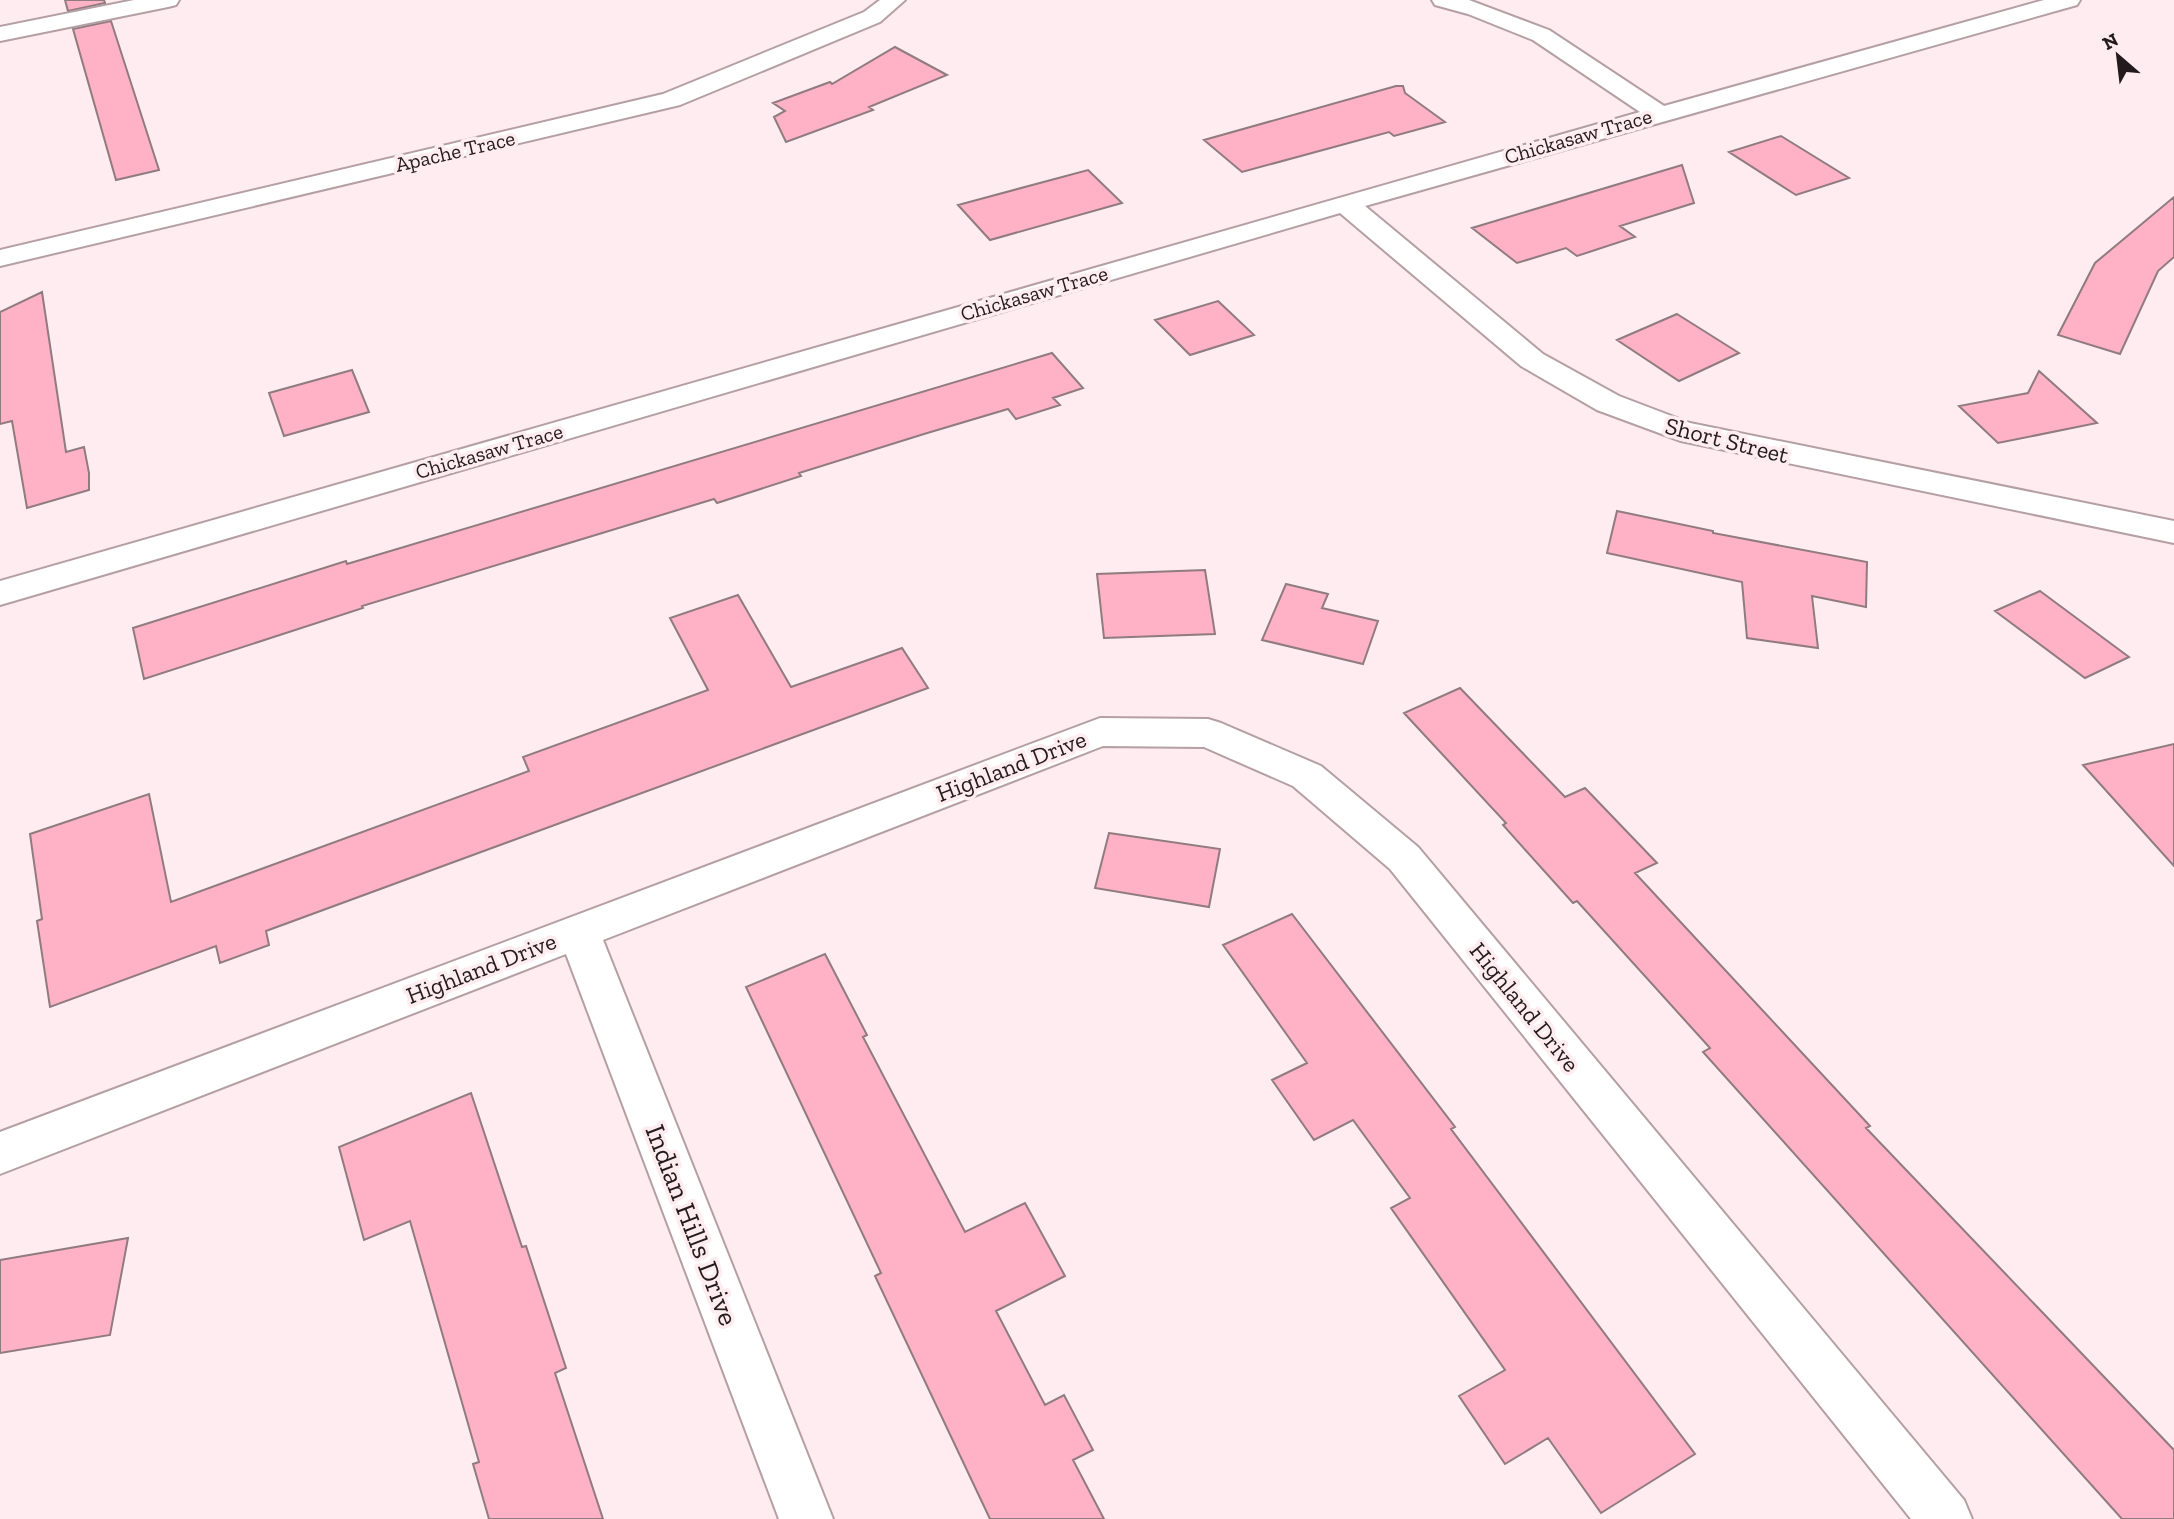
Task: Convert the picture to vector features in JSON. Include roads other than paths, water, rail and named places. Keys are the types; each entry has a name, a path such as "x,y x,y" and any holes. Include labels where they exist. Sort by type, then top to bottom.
{"street":[{"path":"0,34 168,0"},
{"name":"Apache Trace","path":"0,258 671,100 872,17 894,0"},
{"path":"1443,0 1476,9 1541,35 1658,113"},
{"name":"Chickasaw Trace","path":"0,593 1658,113 2069,0"},
{"name":"Short Street","path":"1345,203 1532,360 1608,403 1694,434 2174,532"},
{"name":"Highland Drive","path":"0,1153 1100,732 1208,733 1307,776 1404,858 1945,1519"},
{"name":"Indian Hills Drive","path":"578,930 806,1519"}]}
